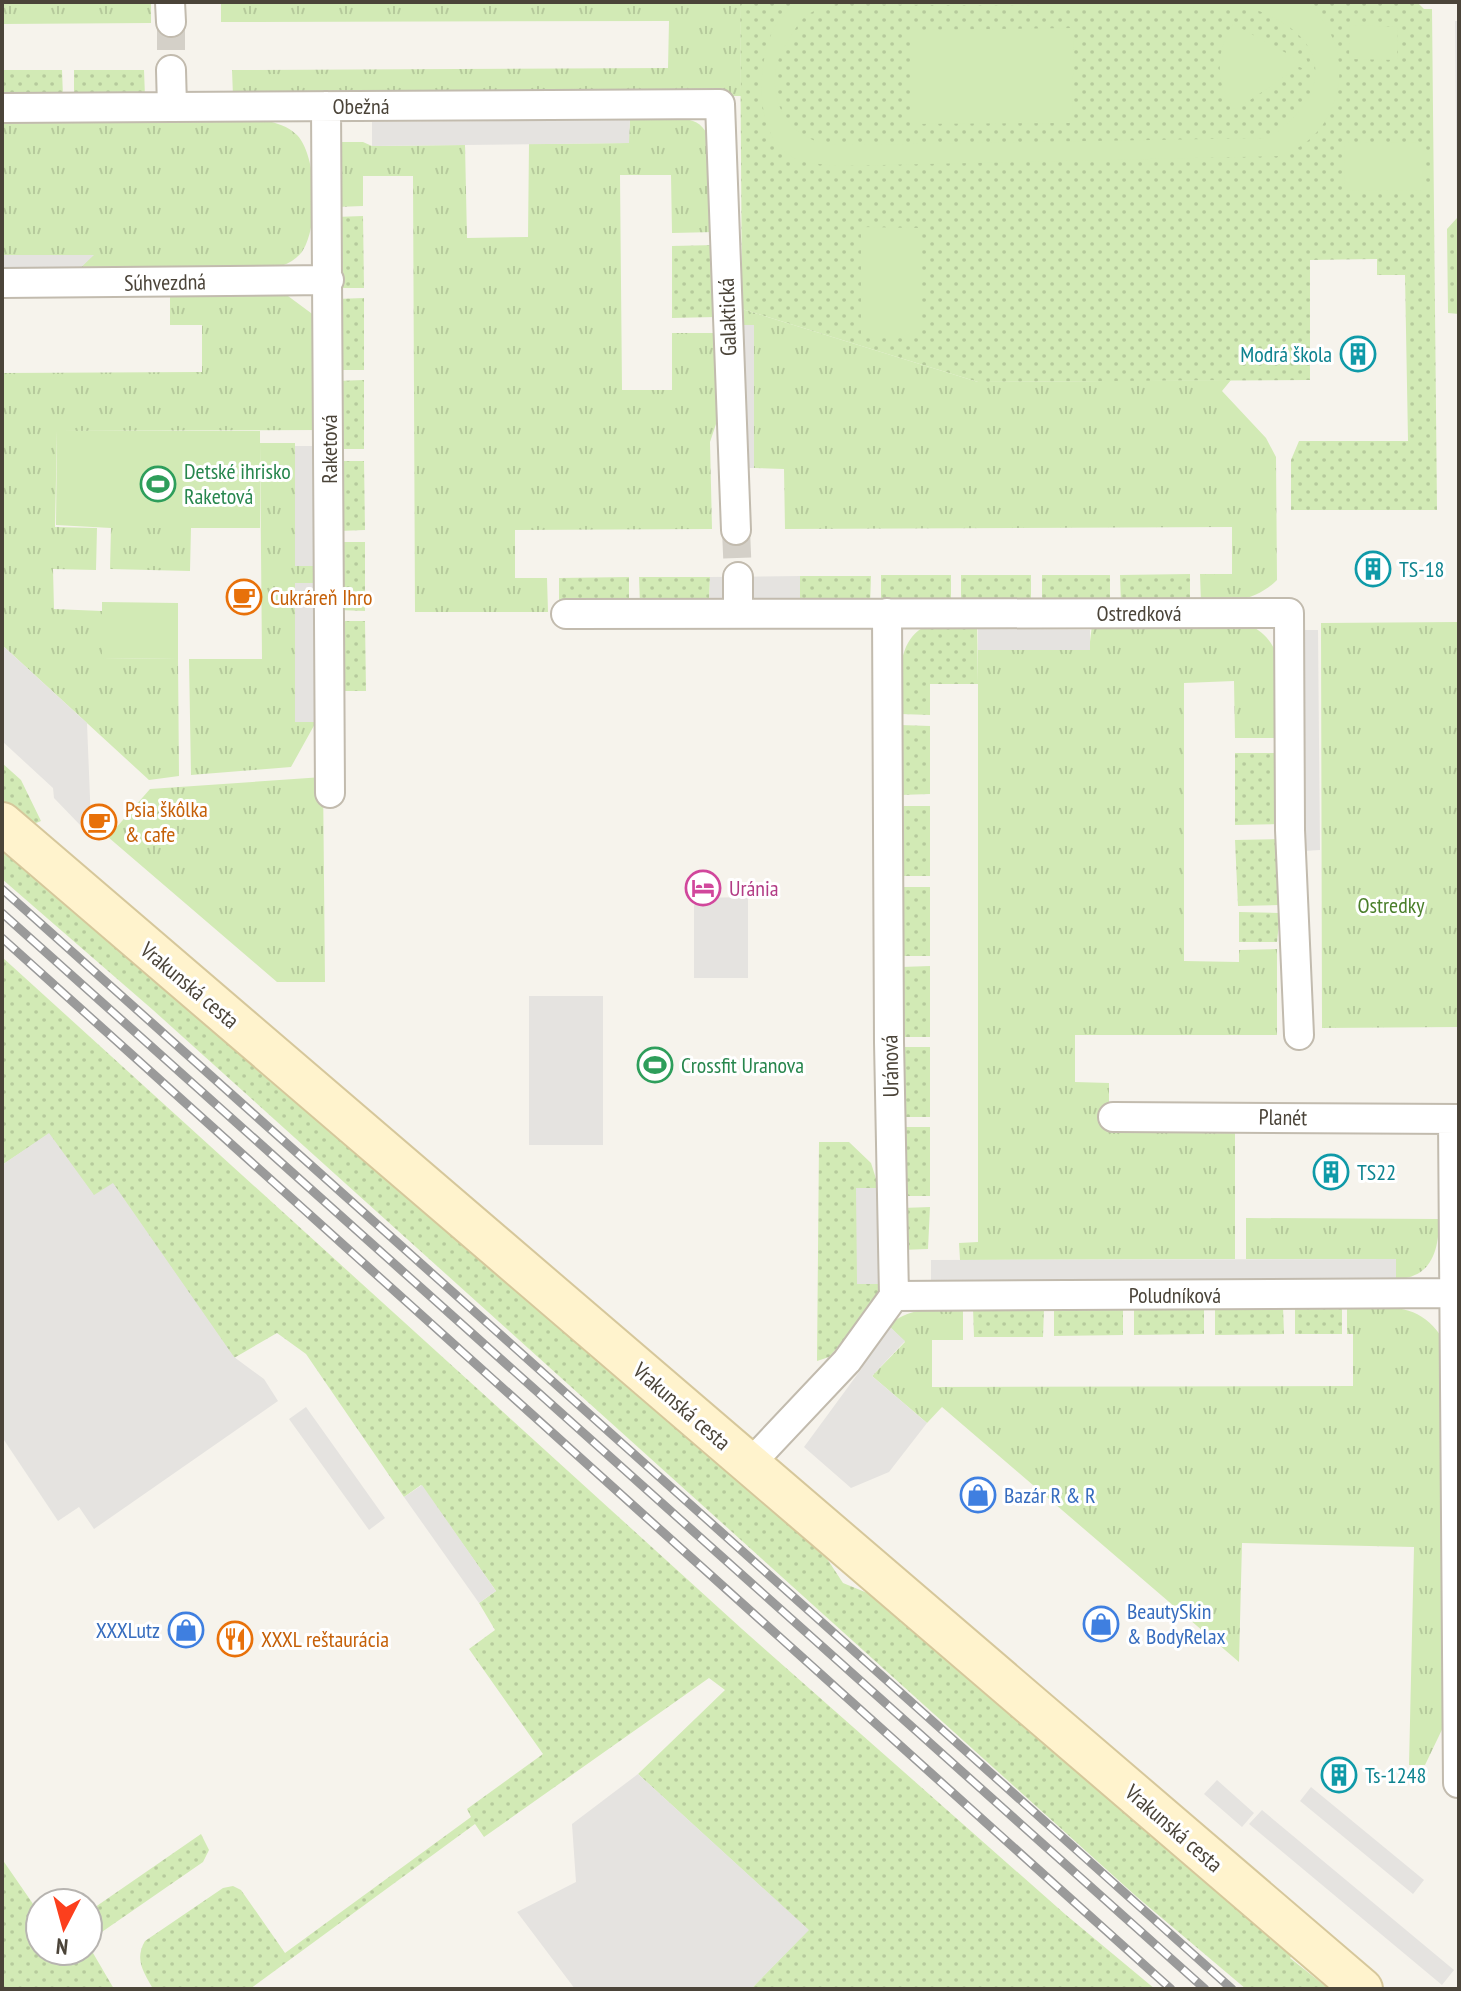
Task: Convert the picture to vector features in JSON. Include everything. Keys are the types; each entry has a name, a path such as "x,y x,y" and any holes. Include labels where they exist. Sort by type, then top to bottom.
{"main road":[{"name":"Vrakunská cesta","path":"2,823 1362,1989"}],"street":[{"path":"171,70 172,107"},
{"name":"Obežná","path":"2,108 720,104"},
{"name":"Galaktická","path":"720,104 736,530"},
{"name":"Raketová","path":"326,106 330,793"},
{"name":"Súhvezdná","path":"2,283 329,280"},
{"path":"738,577 738,612"},
{"name":"Uránová","path":"887,613 894,1296"},
{"name":"Ostredková","path":"566,614 1289,613 1290,830 1299,1035"},
{"name":"Planét","path":"1113,1117 1456,1120 1458,1783"},
{"name":"Poludníková","path":"894,1296 1455,1293"},
{"path":"749,1465 847,1361 894,1296"}],"green space":[{"path":"2,2 151,2 151,23 2,24"},
{"path":"221,2 740,2 741,96 233,96 232,70 668,68 669,21 221,22"},
{"path":"740,2 1417,2 1424,9 1432,9 1437,510 1291,510 1291,460 1299,441 1408,441 1405,275 1377,275 1377,259 1310,260 1310,380 978,382 742,309"},
{"path":"798,2 1304,2 1330,32 1339,69 1338,88 1333,107 1323,124 1307,142 1284,156 836,166 812,163 784,151 773,138 762,102 763,63 767,45 775,26","holes":["836,4 1250,8 1296,32 1309,48 1315,65 1314,83 1306,101 1291,120 1269,138 830,144 804,135 792,126 777,99 776,69 794,31 807,15"]},
{"path":"1233,24 1299,60 1306,58 1309,66 1305,69 1299,67 1235,110 1223,89 1220,67 1223,44"},
{"path":"1350,25 1398,27 1397,60 1349,59"},
{"path":"1074,28 1072,123 910,124 910,30"},
{"path":"2,70 62,70 63,97 2,98"},
{"path":"74,70 144,70 145,97 74,97"},
{"path":"2,113 264,120 282,125 297,135 309,159 314,194 307,242 293,260 263,271 76,272 93,255 2,255"},
{"path":"670,118 693,121 703,127 713,154 715,232 672,233 671,175 620,175 622,390 672,390 672,333 716,333 719,415 710,442 712,529 515,530 515,578 547,578 548,612 415,612 413,176 363,176 363,206 336,207 338,142 363,142 372,146 465,145 467,238 528,237 529,144 628,143 630,120"},
{"path":"1345,142 1424,143 1424,191 1344,190"},
{"path":"363,216 364,288 336,288 335,217"},
{"path":"1457,218 1459,314 1448,313 1447,229"},
{"path":"861,227 920,228 920,336 861,336"},
{"path":"716,245 716,317 672,318 672,246"},
{"path":"170,294 288,296 315,316 322,430 57,431 55,527 97,528 96,570 53,569 54,609 102,611 103,658 178,659 179,776 149,780 2,645 2,373 202,372 202,325 170,325"},
{"path":"364,298 364,370 337,370 336,299"},
{"path":"742,309 978,382 1231,380 1222,391 1266,438 1276,457 1277,580 1251,597 1201,603 1200,574 1232,574 1232,527 785,529 784,469 754,468 754,325 739,325"},
{"path":"364,380 364,449 337,449 336,381"},
{"name":"Detské ihrisko Raketová","path":"57,431 260,431 260,528 56,525"},
{"path":"260,443 295,443 295,566 316,566 316,583 295,584 296,722 316,722 291,767 191,775 189,659 262,659"},
{"path":"337,461 364,461 365,530 338,531"},
{"path":"111,528 191,528 190,571 110,569"},
{"path":"337,542 365,542 365,611 338,610"},
{"path":"1190,574 1190,603 1121,604 1120,575"},
{"path":"881,575 951,575 951,604 881,605"},
{"path":"961,575 1031,575 1031,604 961,604"},
{"path":"1042,575 1110,575 1110,604 1042,604"},
{"path":"800,576 871,576 870,605 800,605"},
{"path":"629,577 629,606 559,605 559,578"},
{"path":"639,577 710,577 709,605 640,605"},
{"path":"102,602 178,603 178,659 102,658"},
{"path":"1093,617 1253,627 1265,636 1279,661 1282,692 1280,738 1235,738 1234,681 1184,683 1184,961 1239,962 1239,950 1277,949 1277,1035 1075,1035 1075,1082 1109,1083 1109,1113 1235,1126 1235,1259 960,1260 959,1243 978,1242 978,650 1089,650"},
{"path":"977,619 978,684 930,684 930,715 901,714 901,665 908,642 926,626 937,622"},
{"path":"338,621 365,621 366,691 339,691"},
{"name":"Ostredky","path":"1459,622 1459,1027 1322,1028 1321,623"},
{"path":"900,725 930,726 930,794 900,795"},
{"path":"1235,753 1280,753 1281,824 1235,825"},
{"path":"2,763 21,780 41,821 29,826 2,803"},
{"path":"323,777 325,982 277,982 108,837 150,789"},
{"path":"900,806 930,806 930,876 901,876"},
{"path":"1281,839 1280,905 1238,906 1235,840"},
{"path":"2,842 814,1539 843,1583 887,1601 1296,1951 1290,1958 1329,1989 1246,1989 1137,1897 153,1010 2,879"},
{"path":"901,887 930,887 930,956 901,956"},
{"path":"1239,912 1280,913 1277,942 1239,942"},
{"path":"2,957 742,1629 1066,1915 1155,1989 751,1989 808,1930 638,1774 725,1690 709,1678 484,1837 475,1824 250,1989 153,1989 140,1960 145,1941 223,1888 233,1886 241,1890 285,1953 471,1817 467,1809 543,1754 469,1649 495,1630 479,1603 496,1591 421,1485 404,1497 306,1354 277,1333 234,1358 113,1184 94,1196 49,1134 2,1165"},
{"path":"930,966 930,1037 901,1037 901,967"},
{"path":"901,1047 930,1047 930,1117 901,1117"},
{"path":"901,1127 930,1127 930,1196 901,1196"},
{"path":"819,1142 849,1142 871,1163 879,1188 857,1188 857,1284 880,1284 878,1302 829,1357 817,1361"},
{"path":"930,1207 928,1249 901,1250 902,1208"},
{"path":"1246,1218 1439,1219 1439,1230 1435,1251 1425,1268 1418,1274 1396,1279 1395,1259 1246,1259"},
{"path":"1283,1307 1284,1334 1215,1335 1215,1308"},
{"path":"1295,1307 1342,1307 1342,1334 1295,1334"},
{"path":"1347,1307 1390,1307 1414,1313 1435,1328 1444,1341 1449,1715 1425,1765 1409,1765 1414,1547 1242,1543 1239,1662 942,1407 927,1423 872,1376 905,1342 889,1326 896,1320 924,1310 963,1308 963,1340 932,1340 932,1387 1353,1386 1353,1334 1347,1334"},
{"path":"973,1308 1044,1308 1043,1337 974,1337"},
{"path":"1054,1308 1123,1309 1123,1335 1054,1336"},
{"path":"1204,1308 1204,1334 1134,1335 1134,1309"},
{"path":"201,1834 209,1850 203,1862 104,1930 104,1901"},
{"path":"2,1859 24,1891 24,1967 101,1967 114,1989 2,1989"}],"shaded area":[{"path":"1455,21 1459,21 1459,218 1457,218"},
{"path":"630,120 629,143 372,146 372,122"},
{"path":"2,255 94,255 76,272 2,272"},
{"path":"739,325 754,325 754,468 739,468"},
{"path":"295,446 315,446 316,566 295,566"},
{"path":"800,576 800,605 709,605 710,577"},
{"path":"295,583 316,583 316,722 295,722"},
{"path":"978,629 1090,630 1090,650 978,650"},
{"path":"1304,630 1318,630 1320,850 1304,851"},
{"path":"2,645 87,723 91,823 81,826 54,798 53,788 2,741"},
{"path":"748,897 748,978 694,978 694,898"},
{"path":"529,996 603,996 603,1145 529,1145"},
{"path":"49,1133 94,1195 113,1183 234,1357 264,1379 278,1401 94,1529 79,1507 58,1521 2,1437 2,1165"},
{"path":"856,1188 879,1188 880,1284 857,1284"},
{"path":"1396,1259 1396,1279 931,1280 931,1260"},
{"path":"889,1326 905,1341 872,1376 927,1423 889,1472 851,1488 804,1447 862,1368 858,1364"},
{"path":"306,1407 385,1518 369,1530 289,1419"},
{"path":"422,1485 496,1591 479,1603 404,1497"},
{"path":"638,1774 809,1930 751,1989 575,1989 517,1912 576,1882 572,1824"},
{"path":"1217,1780 1254,1813 1242,1827 1204,1794"},
{"path":"1311,1787 1424,1880 1413,1894 1300,1801"},
{"path":"1262,1810 1454,1970 1442,1985 1249,1824"}],"tunnel":[{"path":"171,22 171,70"},
{"path":"736,530 738,577"}],"railway":[{"path":"2,889 1232,1989"},
{"path":"2,913 1205,1989"},
{"path":"2,938 1171,1989"}],"place":[{"name":"Modrá škola","path":"1358,354"},
{"name":"Detské ihrisko Raketová","path":"158,484"},
{"name":"TS-18","path":"1373,569"},
{"name":"Cukráreň Ihro","path":"244,597"},
{"name":"Psia škôlka & cafe","path":"99,822"},
{"name":"Uránia","path":"703,888"},
{"name":"Crossfit Uranova","path":"655,1065"},
{"name":"TS22","path":"1331,1172"},
{"name":"Bazár R & R","path":"978,1495"},
{"name":"BeautySkin & BodyRelax","path":"1101,1624"},
{"name":"XXXLutz","path":"186,1630"},
{"name":"XXXL reštaurácia","path":"235,1639"},
{"name":"Ts-1248","path":"1339,1775"}]}
